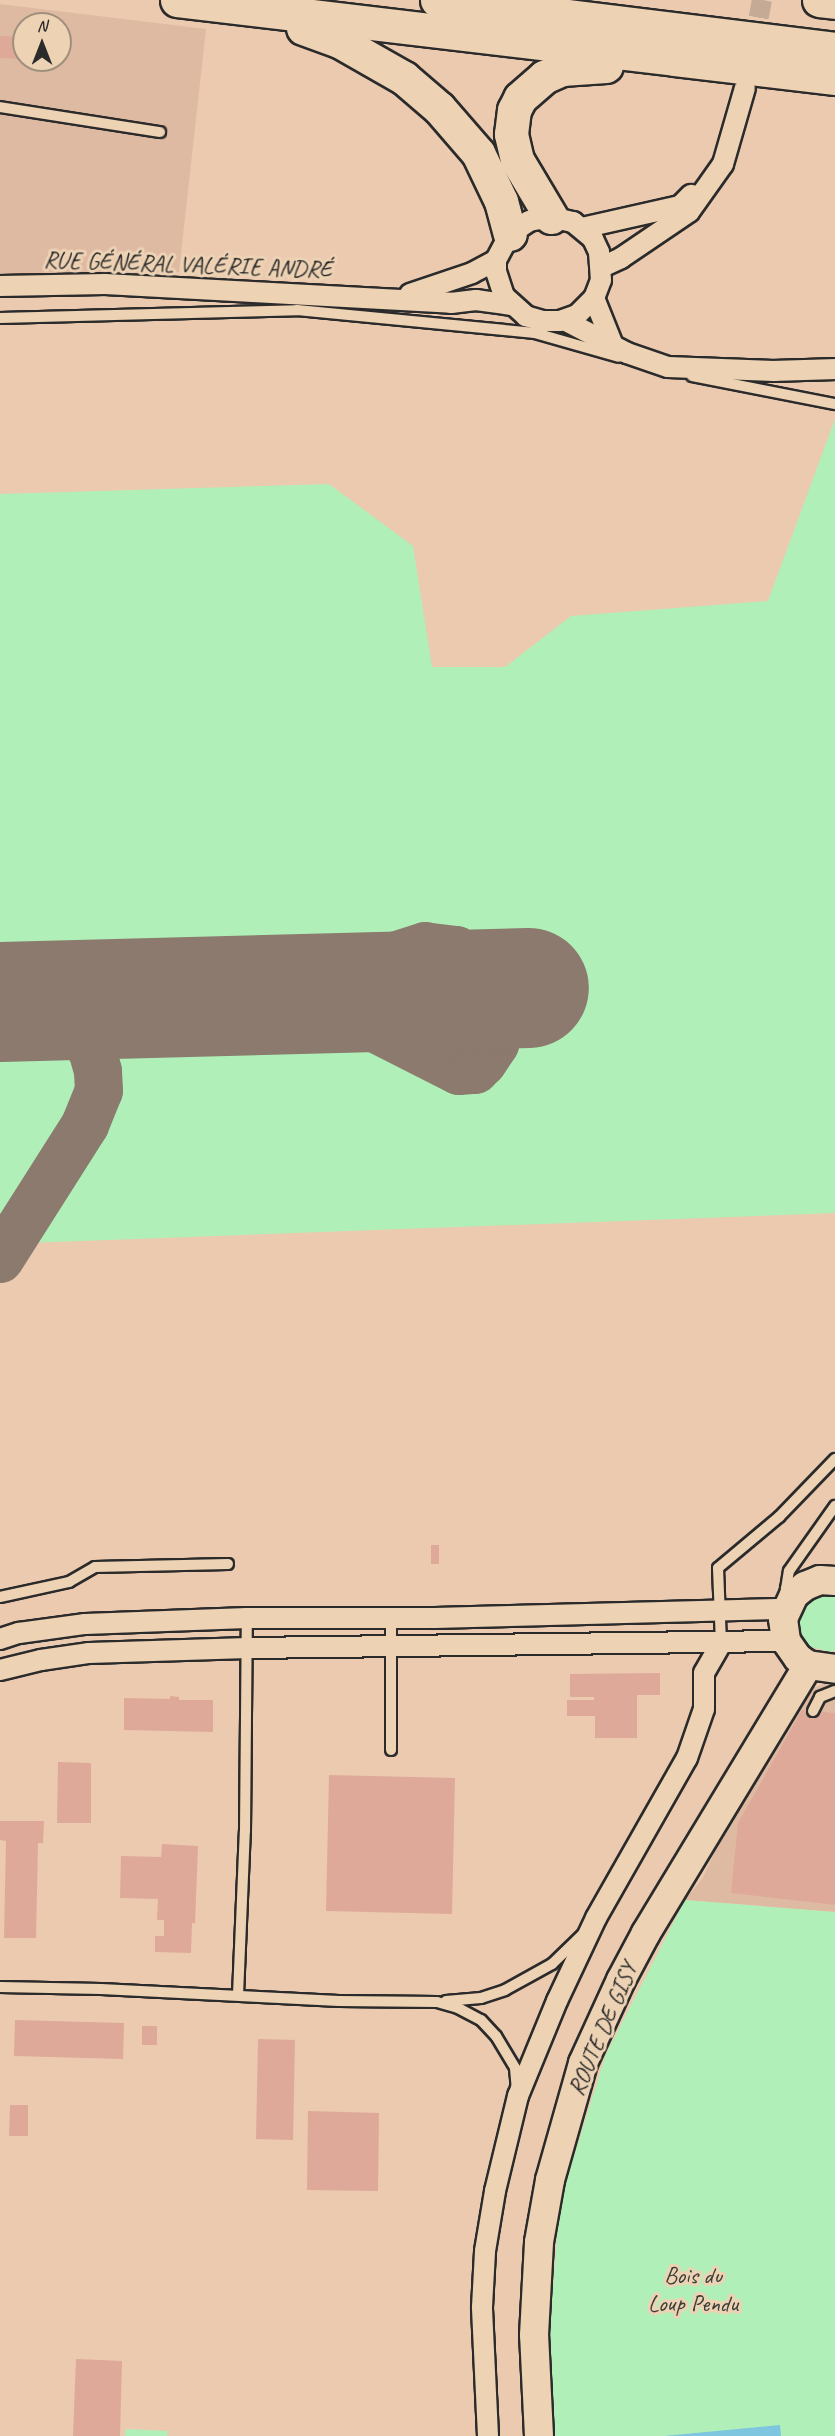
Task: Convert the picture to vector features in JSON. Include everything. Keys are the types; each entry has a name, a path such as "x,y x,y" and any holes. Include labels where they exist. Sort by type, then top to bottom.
{"highway":[{"path":"177,0 835,78"},
{"path":"437,0 835,49"},
{"path":"819,0 835,2"},
{"path":"254,10 339,41 404,78 439,108 478,153 501,201 503,247"},
{"path":"551,217 517,160 511,134 514,110 520,98 544,77 562,69 601,66 795,73"}],"street":[{"path":"602,267 621,258 689,212 723,164 745,88"},
{"path":"582,228 680,206 723,164"},
{"path":"551,217 573,222 593,239 602,267 601,280 594,298 577,315 564,320 543,321 526,316 512,305 498,282 503,247 529,221 551,217"},
{"name":"RUE GÉNÉRAL VALÉRIE ANDRÉ","path":"374,298 415,294 442,286 472,273 503,247"},
{"name":"RUE GÉNÉRAL VALÉRIE ANDRÉ","path":"0,286 105,284 451,303 476,300 512,305"},
{"path":"594,298 612,343"},
{"path":"564,320 612,343 627,353 668,367 774,371 835,369"},
{"path":"822,1667 798,1658 786,1641 783,1630 788,1605 805,1586 827,1581 835,1555"},
{"path":"0,1639 85,1624 247,1618 719,1610 788,1605"},
{"path":"0,1670 41,1660 89,1653 248,1648 786,1641"},
{"path":"488,2436 482,2307 485,2251 495,2191 518,2096 557,2001 596,1918 687,1758 704,1709 704,1673 721,1643"},
{"name":"ROUTE DE GISY","path":"539,2436 534,2335 539,2242 550,2180 583,2063 621,1980 646,1933 822,1667"}],"lane":[{"path":"0,106 160,132"},
{"path":"0,318 297,310 535,333 667,371 835,404"},
{"path":"721,1643 718,1568 779,1517 835,1459"},
{"path":"788,1605 786,1589 789,1571 835,1506"},
{"path":"0,1597 69,1582 95,1567 228,1564"},
{"path":"391,1617 391,1750"},
{"path":"238,1995 247,1618"},
{"path":"813,1711 820,1697 835,1691"},
{"path":"0,1987 238,1995 339,2001 437,2002 481,1998 530,1978 552,1964 596,1918"},
{"path":"437,2002 458,2008 481,2020 496,2036 515,2068 518,2096"}],"shaded area":[{"path":"0,4 66,12 12,12 12,72 72,72 72,13 206,29 179,272 0,277"},
{"path":"835,1681 835,1912 685,1900 702,1879 736,1807 802,1702 812,1688"}],"green space":[{"path":"835,419 835,1213 0,1244 0,494 329,484 413,546 432,667 505,667 571,616 768,601"},
{"path":"835,1595 835,1650 831,1652 811,1647 804,1640 798,1623 803,1606 817,1596"},
{"name":"Bois du Loup Pendu","path":"685,1900 835,1912 835,2436 551,2436 544,2399 560,2200 606,2054"},
{"path":"126,2429 168,2431 167,2436 125,2436"}],"water":[{"path":"780,2425 781,2436 664,2436"}],"building":[{"path":"0,36 12,36 12,58 0,58"},
{"path":"431,1545 439,1545 439,1564 431,1564"},
{"path":"660,1673 660,1695 637,1695 637,1738 595,1738 595,1716 567,1716 567,1700 594,1700 594,1697 570,1697 570,1674"},
{"path":"170,1696 179,1697 179,1700 213,1700 213,1732 124,1730 124,1698 170,1699"},
{"path":"802,1710 835,1713 835,1905 731,1893 738,1823"},
{"path":"58,1762 91,1763 91,1823 57,1823"},
{"path":"329,1775 455,1778 452,1914 326,1911"},
{"path":"0,1821 44,1821 43,1843 38,1843 36,1938 4,1938 6,1841 0,1840"},
{"path":"162,1844 198,1846 195,1923 192,1923 191,1953 155,1952 155,1936 164,1936 164,1920 157,1920 158,1899 120,1898 121,1856 161,1857"},
{"path":"15,2020 124,2023 123,2059 14,2056"},
{"path":"142,2026 157,2026 157,2045 142,2045"},
{"path":"258,2039 295,2040 293,2140 256,2139"},
{"path":"10,2105 28,2105 28,2136 9,2136"},
{"path":"308,2111 379,2113 378,2191 307,2190"},
{"path":"76,2359 122,2361 120,2436 73,2436"}],"taxiway":[{"path":"307,994 459,1071 475,1070 495,1044 500,1028 501,1009 486,974 456,950 425,946 391,957 377,969 362,993"},
{"path":"0,1259 85,1125 99,1091 98,1071 92,1050 76,1030 60,1018 32,1007 1,1001"}],"runway":[{"path":"0,1002 529,988"}],"tunnel":[{"path":"753,47 762,0"}]}
